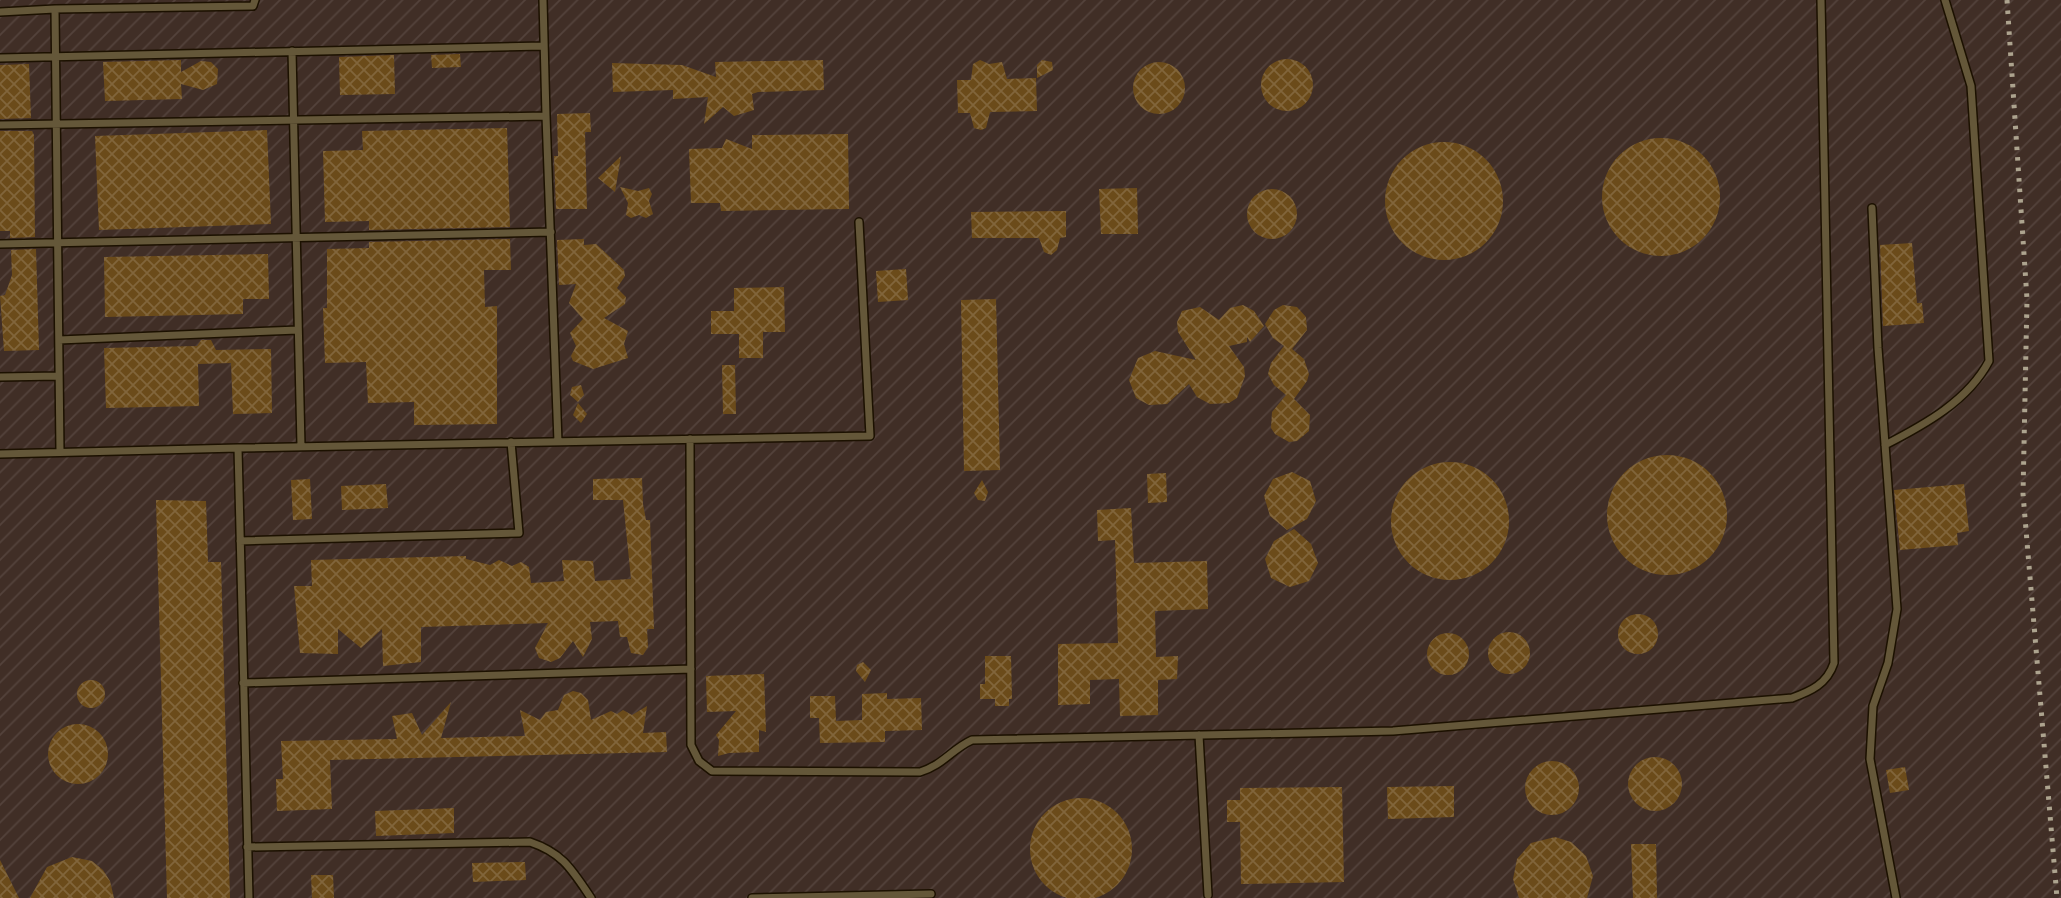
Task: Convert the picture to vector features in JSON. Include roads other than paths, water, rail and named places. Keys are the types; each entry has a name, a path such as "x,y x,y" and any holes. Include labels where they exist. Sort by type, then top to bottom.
{"lane":[{"path":"0,12 253,6 255,0"},
{"path":"543,0 558,442"},
{"path":"690,439 691,745 699,761 712,771 920,772 937,767 950,757 956,747 972,740 1393,731 1792,698 1811,691 1830,676 1834,663 1821,0"},
{"path":"1885,445 1927,423 1979,381 1989,361 1971,86 1945,0"},
{"path":"55,9 60,452"},
{"path":"0,58 544,46"},
{"path":"292,51 301,446"},
{"path":"0,125 546,116"},
{"path":"1872,208 1897,609 1888,663 1873,706 1870,759 1896,898"},
{"path":"0,454 870,436 859,222"},
{"path":"0,244 551,232"},
{"path":"59,340 298,330"},
{"path":"0,377 59,376"},
{"path":"240,541 519,533 511,443"},
{"path":"237,447 249,898"},
{"path":"243,683 691,669"},
{"path":"1199,735 1208,895"},
{"path":"247,847 530,842 552,849 574,872 591,898"},
{"path":"752,898 931,894"}],"railway":[{"path":"2007,0 2027,299 2023,494 2057,898"}]}
